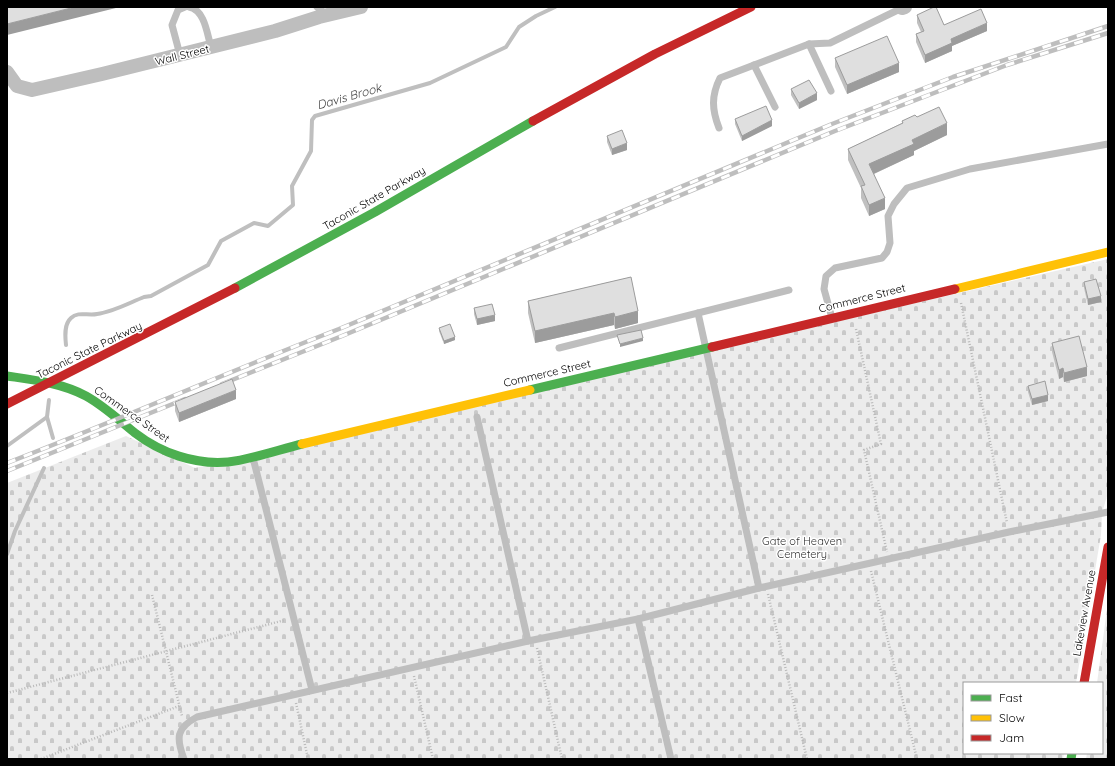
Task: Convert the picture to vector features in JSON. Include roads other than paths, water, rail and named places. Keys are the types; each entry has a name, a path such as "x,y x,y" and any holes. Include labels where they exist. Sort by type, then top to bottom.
{"main road":[{"name":"Taconic State Parkway","path":"7,404 256,278 614,75 751,7"},
{"name":"Commerce Street","path":"7,376 49,384 89,397 107,408 145,440 162,450 179,457 206,462 229,462 253,458 476,402 1108,252"},
{"name":"Taconic State Parkway","path":"14,386 41,372"},
{"name":"Lakeview Avenue","path":"1084,682 1108,547"}],"street":[{"name":"Wall Street","path":"7,72 17,86 32,90 275,31 322,11 361,7"}],"lane":[{"path":"180,55 172,25 178,10 184,7"},
{"path":"189,7 194,8 200,14 211,47"},
{"path":"720,128 713,112 715,87 720,78 809,44 830,43 903,8"},
{"path":"809,44 831,91"},
{"path":"754,65 775,107"},
{"path":"832,318 824,289 826,276 835,268 882,258 887,252 890,243 888,216 894,204 907,188 970,169 1108,144"},
{"path":"559,348 789,290"},
{"path":"698,313 763,588"},
{"path":"477,417 532,640"},
{"path":"253,458 312,690"},
{"path":"184,759 179,746 179,734 184,724 197,717 294,696 312,690 532,640 638,619 763,588 1009,532 1108,512"},
{"path":"638,619 670,759"}],"waterway":[{"name":"Davis Brook","path":"66,345 65,334 67,323 74,316 80,314 103,313 144,297 151,296 208,265 221,241 254,223 268,226 293,205 292,186 311,151 312,120 315,116 430,83 506,47 519,27 536,16 555,7"},
{"name":"Davis Brook","path":"49,400 47,417 53,438"},
{"path":"7,446 47,417"},
{"name":"Davis Brook","path":"7,554 15,531 44,468"}],"railway":[{"path":"7,463 339,329 832,124 953,77 1108,26"},
{"path":"222,384 342,336 835,131 1007,65 1108,33"},
{"path":"7,471 185,399"}],"park label":[{"name":"Gate of Heaven Cemetery","path":"802,547"}]}
